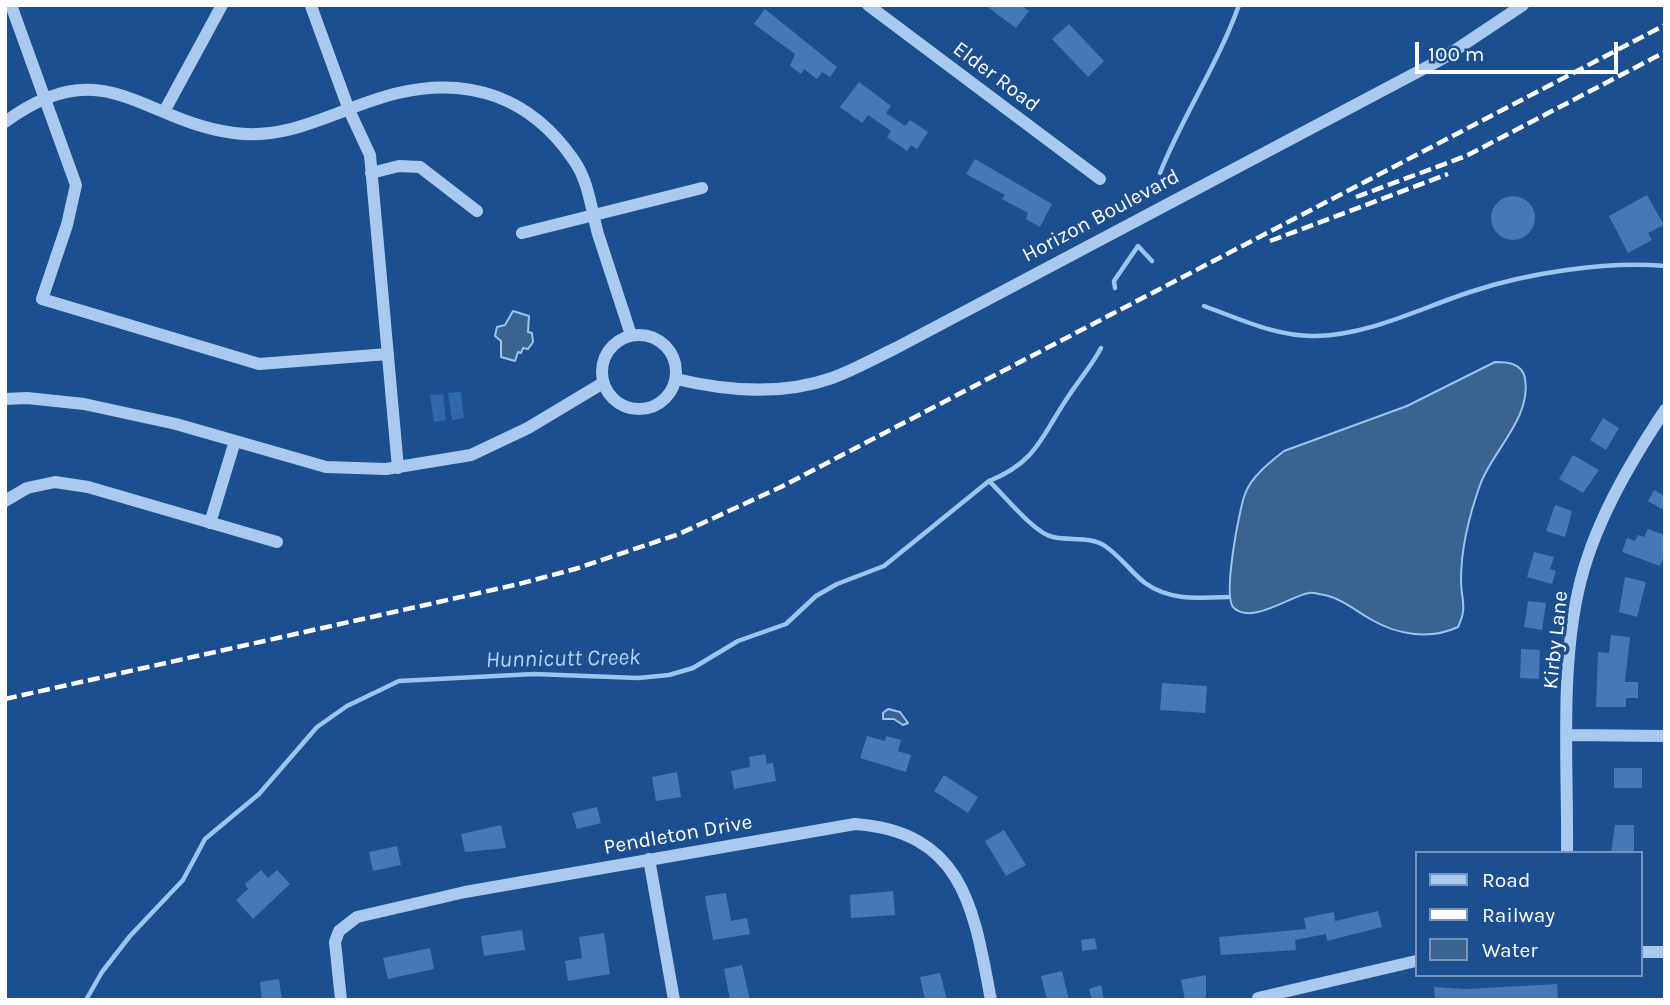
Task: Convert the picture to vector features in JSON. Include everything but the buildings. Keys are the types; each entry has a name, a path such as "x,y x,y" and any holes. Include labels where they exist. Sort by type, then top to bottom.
{"street":[{"path":"11,5 76,185 67,225 42,299 259,364 388,354"},
{"path":"165,110 222,5"},
{"name":"Elder Road","path":"868,5 1100,179"},
{"name":"Horizon Boulevard","path":"676,379 724,390 779,389 831,379 897,348 1442,59 1523,5"},
{"path":"311,6 349,110 370,155 398,468"},
{"path":"5,122 28,105 84,89 114,92 216,129 268,134 294,130 398,93 456,88 498,94 544,123 575,160 589,192 631,335"},
{"path":"372,173 399,166 420,167 477,211"},
{"path":"522,233 702,188"},
{"path":"631,335 655,338 673,355 676,379 664,400 641,409 617,403 603,383 604,359 610,348 631,335"},
{"path":"5,399 27,398 84,404 235,441 326,467 398,468 471,455 528,428 603,383"},
{"name":"Kirby Lane","path":"1567,851 1571,644 1584,569 1603,519 1665,410"},
{"path":"210,523 235,441"},
{"path":"5,501 27,488 55,482 88,487 277,542"},
{"path":"1569,735 1665,736"},
{"name":"Pendleton Drive","path":"341,1000 334,957 335,942 339,931 357,917 465,892 855,824 903,834 947,865 964,889 976,922 990,1000"},
{"path":"649,859 674,1000"},
{"path":"1642,951 1665,952"},
{"path":"1258,998 1414,961"}],"shaded area":[{"path":"461,392 464,418 452,420 448,393"},
{"path":"443,394 446,420 434,422 430,395"}],"water":[{"path":"513,311 529,316 528,332 532,333 533,342 528,349 523,348 521,353 518,352 515,361 501,357 501,341 495,336 497,327 505,325"},
{"path":"1495,362 1509,363 1521,369 1526,393 1517,420 1486,472 1472,508 1462,556 1463,608 1458,627 1436,634 1403,632 1372,620 1337,599 1313,593 1251,613 1234,608 1230,589 1231,572 1242,503 1252,482 1267,465 1284,451 1407,406"},
{"path":"888,709 900,712 908,723 903,725 894,719 883,719 883,713"}],"waterway":[{"name":"Hunnicutt Creek","path":"1160,173 1231,27 1239,5"},
{"path":"1115,288 1114,281 1138,246 1152,261"},
{"path":"1204,306 1287,334 1316,336 1375,326 1470,292 1516,279 1592,267 1665,266"},
{"name":"Hunnicutt Creek","path":"86,1000 102,972 130,936 183,880 205,839 259,794 317,727 347,706 399,681 534,674 638,678 669,675 693,668 738,641 786,624 816,596 837,584 884,566 989,481 1019,465 1038,445 1101,348"},
{"path":"989,481 1038,529 1053,537 1099,543 1155,589 1175,596 1228,597"}],"railway":[{"path":"5,699 519,584 575,569 679,534 783,486 1665,25"},
{"path":"1356,197 1466,156 1665,52"},
{"path":"1270,241 1448,174"}]}
